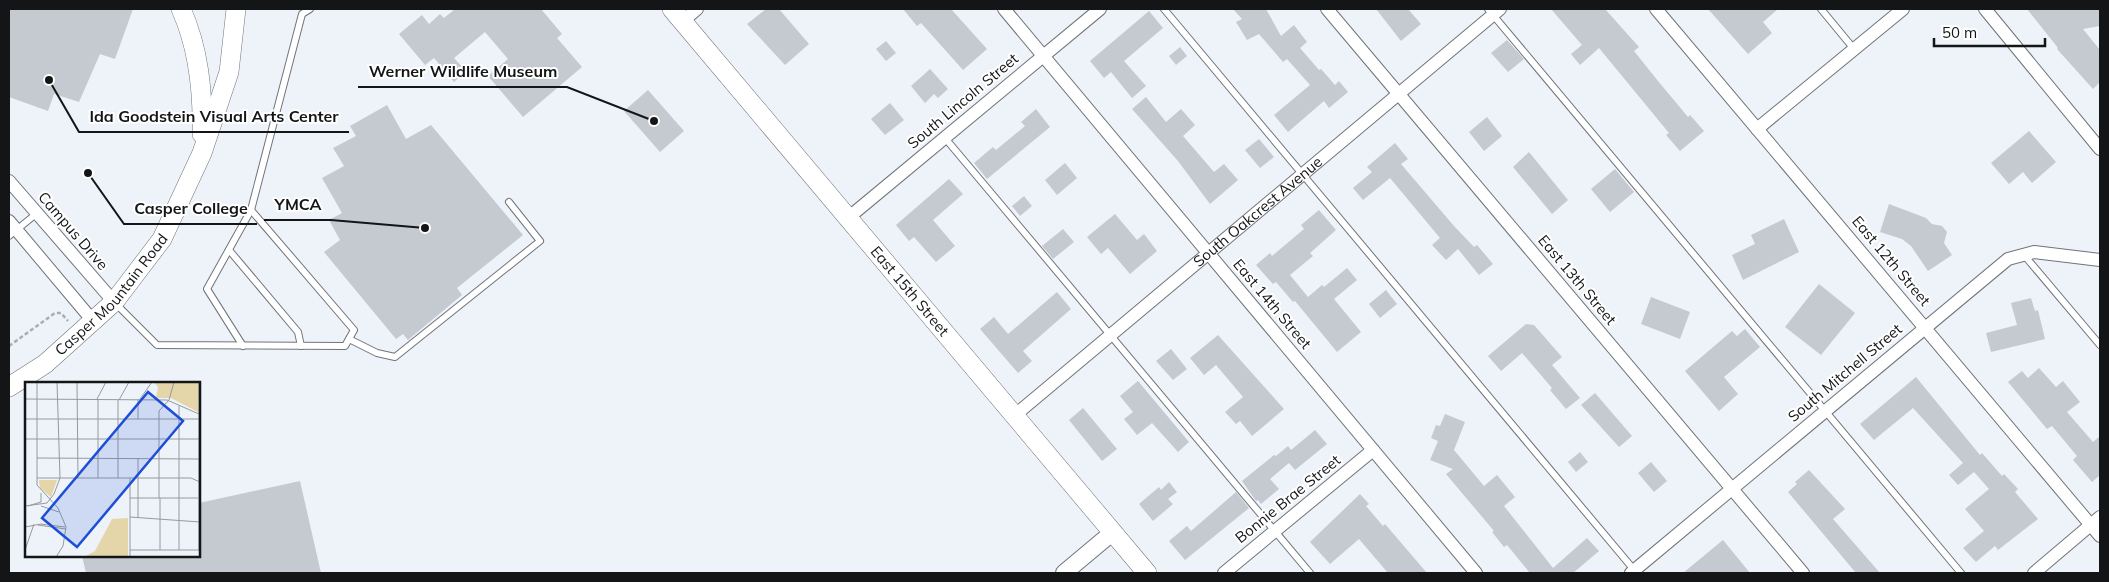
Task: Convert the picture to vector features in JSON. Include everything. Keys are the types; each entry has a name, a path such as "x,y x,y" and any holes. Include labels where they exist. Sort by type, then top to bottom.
{"main road":[{"path":"181,9 191,30 203,94 202,153"},
{"name":"Casper Mountain Road","path":"9,387 45,364 114,302 162,239 202,153 229,72 236,9"},
{"name":"East 15th Street","path":"677,15 1147,573"}],"street":[{"path":"677,15 697,9"},
{"name":"East 14th Street","path":"1004,9 1476,573"},
{"name":"South Lincoln Street","path":"848,218 1100,9"},
{"name":"East 13th Street","path":"1326,9 1803,573"},
{"name":"East 12th Street","path":"1656,9 1925,326 2096,521 2100,536"},
{"path":"1757,129 1903,9"},
{"path":"1985,9 2100,149"},
{"name":"South Oakcrest Avenue","path":"1014,416 1398,94 1494,11"},
{"name":"Campus Drive","path":"9,181 114,302"},
{"path":"11,229 87,327"},
{"name":"South Mitchell Street","path":"1635,572 1925,326 2008,259 2034,252 2100,260"},
{"name":"Bonnie Brae Street","path":"1224,573 1373,450"},
{"path":"2034,573 2096,521"},
{"path":"1064,573 1113,532"}],"lane":[{"path":"243,346 207,289 251,210 302,14 310,9"},
{"path":"1164,9 1635,572"},
{"path":"1821,9 1854,49"},
{"path":"1494,11 1961,573"},
{"path":"945,138 1310,573"},
{"path":"349,339 377,354 395,357 540,241 509,202"},
{"path":"114,302 157,345 345,346 354,330 251,210"},
{"path":"11,229 36,214"},
{"path":"229,250 298,332 301,346"},
{"path":"2024,255 2100,345"}],"path":[{"path":"9,346 55,313 61,313 87,327"}],"building":[{"path":"9,9 133,9 115,59 100,54 79,102 54,94 48,111 9,97"},
{"path":"455,9 541,9 562,34 557,38 582,67 523,117 488,76 508,59 485,32 454,58 466,71 454,82 434,58 425,65 399,34 422,15 429,24 440,14 444,18"},
{"path":"766,9 779,9 809,44 785,65 747,24"},
{"path":"903,9 951,9 987,49 963,70 921,23 917,26"},
{"path":"1233,9 1266,9 1281,36 1294,25 1307,42 1300,48 1335,85 1339,81 1348,92 1329,108 1324,101 1288,132 1274,115 1310,85 1287,59 1283,62 1259,34 1247,40 1236,22 1242,19"},
{"path":"1376,9 1408,9 1421,24 1401,41"},
{"path":"1551,9 1605,9 1639,47 1634,51 1658,81 1688,117 1690,115 1704,131 1680,151 1666,135 1669,133 1599,48 1580,65 1571,54 1582,45"},
{"path":"1708,9 1778,9 1763,22 1772,33 1748,54"},
{"path":"2027,9 2100,9 2100,26 2083,29 2100,50 2100,82 2093,89 2057,49"},
{"path":"1149,11 1163,28 1124,61 1146,86 1132,98 1111,72 1104,78 1090,61"},
{"path":"1507,40 1524,59 1508,72 1491,53"},
{"path":"886,41 896,53 886,61 876,49"},
{"path":"1180,47 1187,56 1176,65 1169,56"},
{"path":"930,69 948,89 938,98 934,94 925,103 911,86"},
{"path":"648,90 684,131 660,152 624,111"},
{"path":"1146,97 1166,122 1181,109 1195,125 1183,136 1214,172 1224,164 1238,180 1210,204 1178,161 1132,109"},
{"path":"890,103 904,120 885,135 871,119"},
{"path":"387,105 406,139 431,125 523,235 457,288 462,295 408,340 403,334 396,339 324,252 340,240 329,220 342,213 322,178 344,166 333,148 356,136 350,126"},
{"path":"1036,109 1050,127 987,179 974,163 993,147 996,150 1025,126 1021,122"},
{"path":"1487,117 1502,136 1484,151 1469,132"},
{"path":"2029,131 2056,162 2032,183 2023,172 2009,184 1991,163"},
{"path":"1259,139 1274,157 1260,168 1245,150"},
{"path":"1395,143 1408,159 1401,164 1454,226 1474,247 1477,245 1493,264 1479,275 1458,249 1446,260 1432,245 1440,238 1390,178 1363,200 1353,188 1372,172 1367,167"},
{"path":"1529,152 1568,200 1552,214 1513,167"},
{"path":"1065,163 1077,178 1057,195 1045,180"},
{"path":"1615,169 1634,192 1610,212 1591,189"},
{"path":"949,179 963,194 933,220 955,246 936,262 914,237 909,241 896,225"},
{"path":"1024,196 1032,206 1020,216 1012,206"},
{"path":"1889,204 1926,218 1932,224 1942,226 1947,232 1944,243 1952,255 1928,271 1911,246 1902,239 1880,232"},
{"path":"1319,210 1336,230 1310,253 1313,256 1290,275 1308,297 1322,285 1324,287 1347,268 1357,280 1334,299 1361,332 1337,352 1295,301 1293,302 1276,282 1273,284 1256,265 1270,253 1272,256 1304,229 1301,225"},
{"path":"1115,214 1137,240 1144,234 1157,251 1130,274 1108,248 1101,254 1087,237"},
{"path":"1784,219 1799,252 1743,280 1732,255 1755,244 1751,235"},
{"path":"1063,229 1074,242 1053,259 1042,246"},
{"path":"1819,284 1855,313 1821,355 1785,327"},
{"path":"1386,290 1397,304 1380,318 1369,304"},
{"path":"1057,292 1071,309 1023,351 1032,361 1018,373 980,329 994,317 1008,334"},
{"path":"1651,297 1690,312 1680,339 1641,324"},
{"path":"2031,298 2035,311 2038,310 2045,339 1991,352 1986,333 2017,325 2011,303"},
{"path":"1526,324 1534,325 1562,357 1552,365 1580,398 1566,409 1550,390 1552,388 1522,353 1501,371 1488,356"},
{"path":"1745,329 1760,347 1724,377 1738,394 1719,411 1685,371 1732,331 1737,336"},
{"path":"1218,335 1284,409 1252,436 1240,421 1236,424 1225,412 1243,397 1216,365 1204,375 1190,358"},
{"path":"1171,349 1187,369 1173,380 1156,361"},
{"path":"2039,368 2056,387 2063,381 2080,402 2067,412 2093,442 2100,436 2100,475 2092,482 2073,460 2077,456 2052,426 2047,429 2008,382 2022,371 2028,378"},
{"path":"1916,377 1980,455 1982,453 2002,476 2004,474 2018,489 2015,492 2038,519 1998,550 1995,546 1976,562 1963,548 1984,531 1965,509 1989,489 1974,472 1958,485 1949,475 1963,463 1913,408 1874,440 1860,424"},
{"path":"1138,381 1189,442 1178,452 1152,423 1137,435 1124,419 1133,412 1120,396"},
{"path":"1595,393 1632,436 1619,447 1581,405"},
{"path":"1083,408 1117,449 1102,461 1069,420"},
{"path":"1445,414 1465,422 1454,450 1484,486 1497,475 1515,497 1504,506 1553,568 1587,538 1599,551 1573,573 1530,573 1507,545 1504,547 1492,532 1494,531 1446,474 1453,469 1430,460 1438,441 1431,438 1436,425 1440,426"},
{"path":"1315,430 1327,444 1295,470 1289,463 1270,479 1279,489 1261,504 1258,500 1256,501 1242,481 1274,455 1276,456 1288,446 1291,450"},
{"path":"1580,452 1588,462 1576,472 1568,462"},
{"path":"1651,462 1667,481 1654,492 1638,473"},
{"path":"1809,470 1845,509 1833,519 1880,573 1856,573 1788,492 1797,484 1795,482"},
{"path":"300,481 321,573 86,573 82,557 200,557 200,503"},
{"path":"1169,482 1177,492 1168,499 1173,504 1153,521 1139,504 1159,487 1161,490"},
{"path":"1236,492 1249,508 1185,560 1169,541 1187,526 1191,531"},
{"path":"1360,494 1369,504 1366,506 1383,526 1385,524 1427,573 1388,573 1359,539 1330,564 1310,542"},
{"path":"1723,540 1750,573 1683,573"}],"place":[{"name":"Ida Goodstein Visual Arts Center","path":"49,80"},
{"name":"Werner Wildlife Museum","path":"654,121"},
{"name":"Casper College","path":"88,173"},
{"name":"YMCA","path":"425,228"}]}
